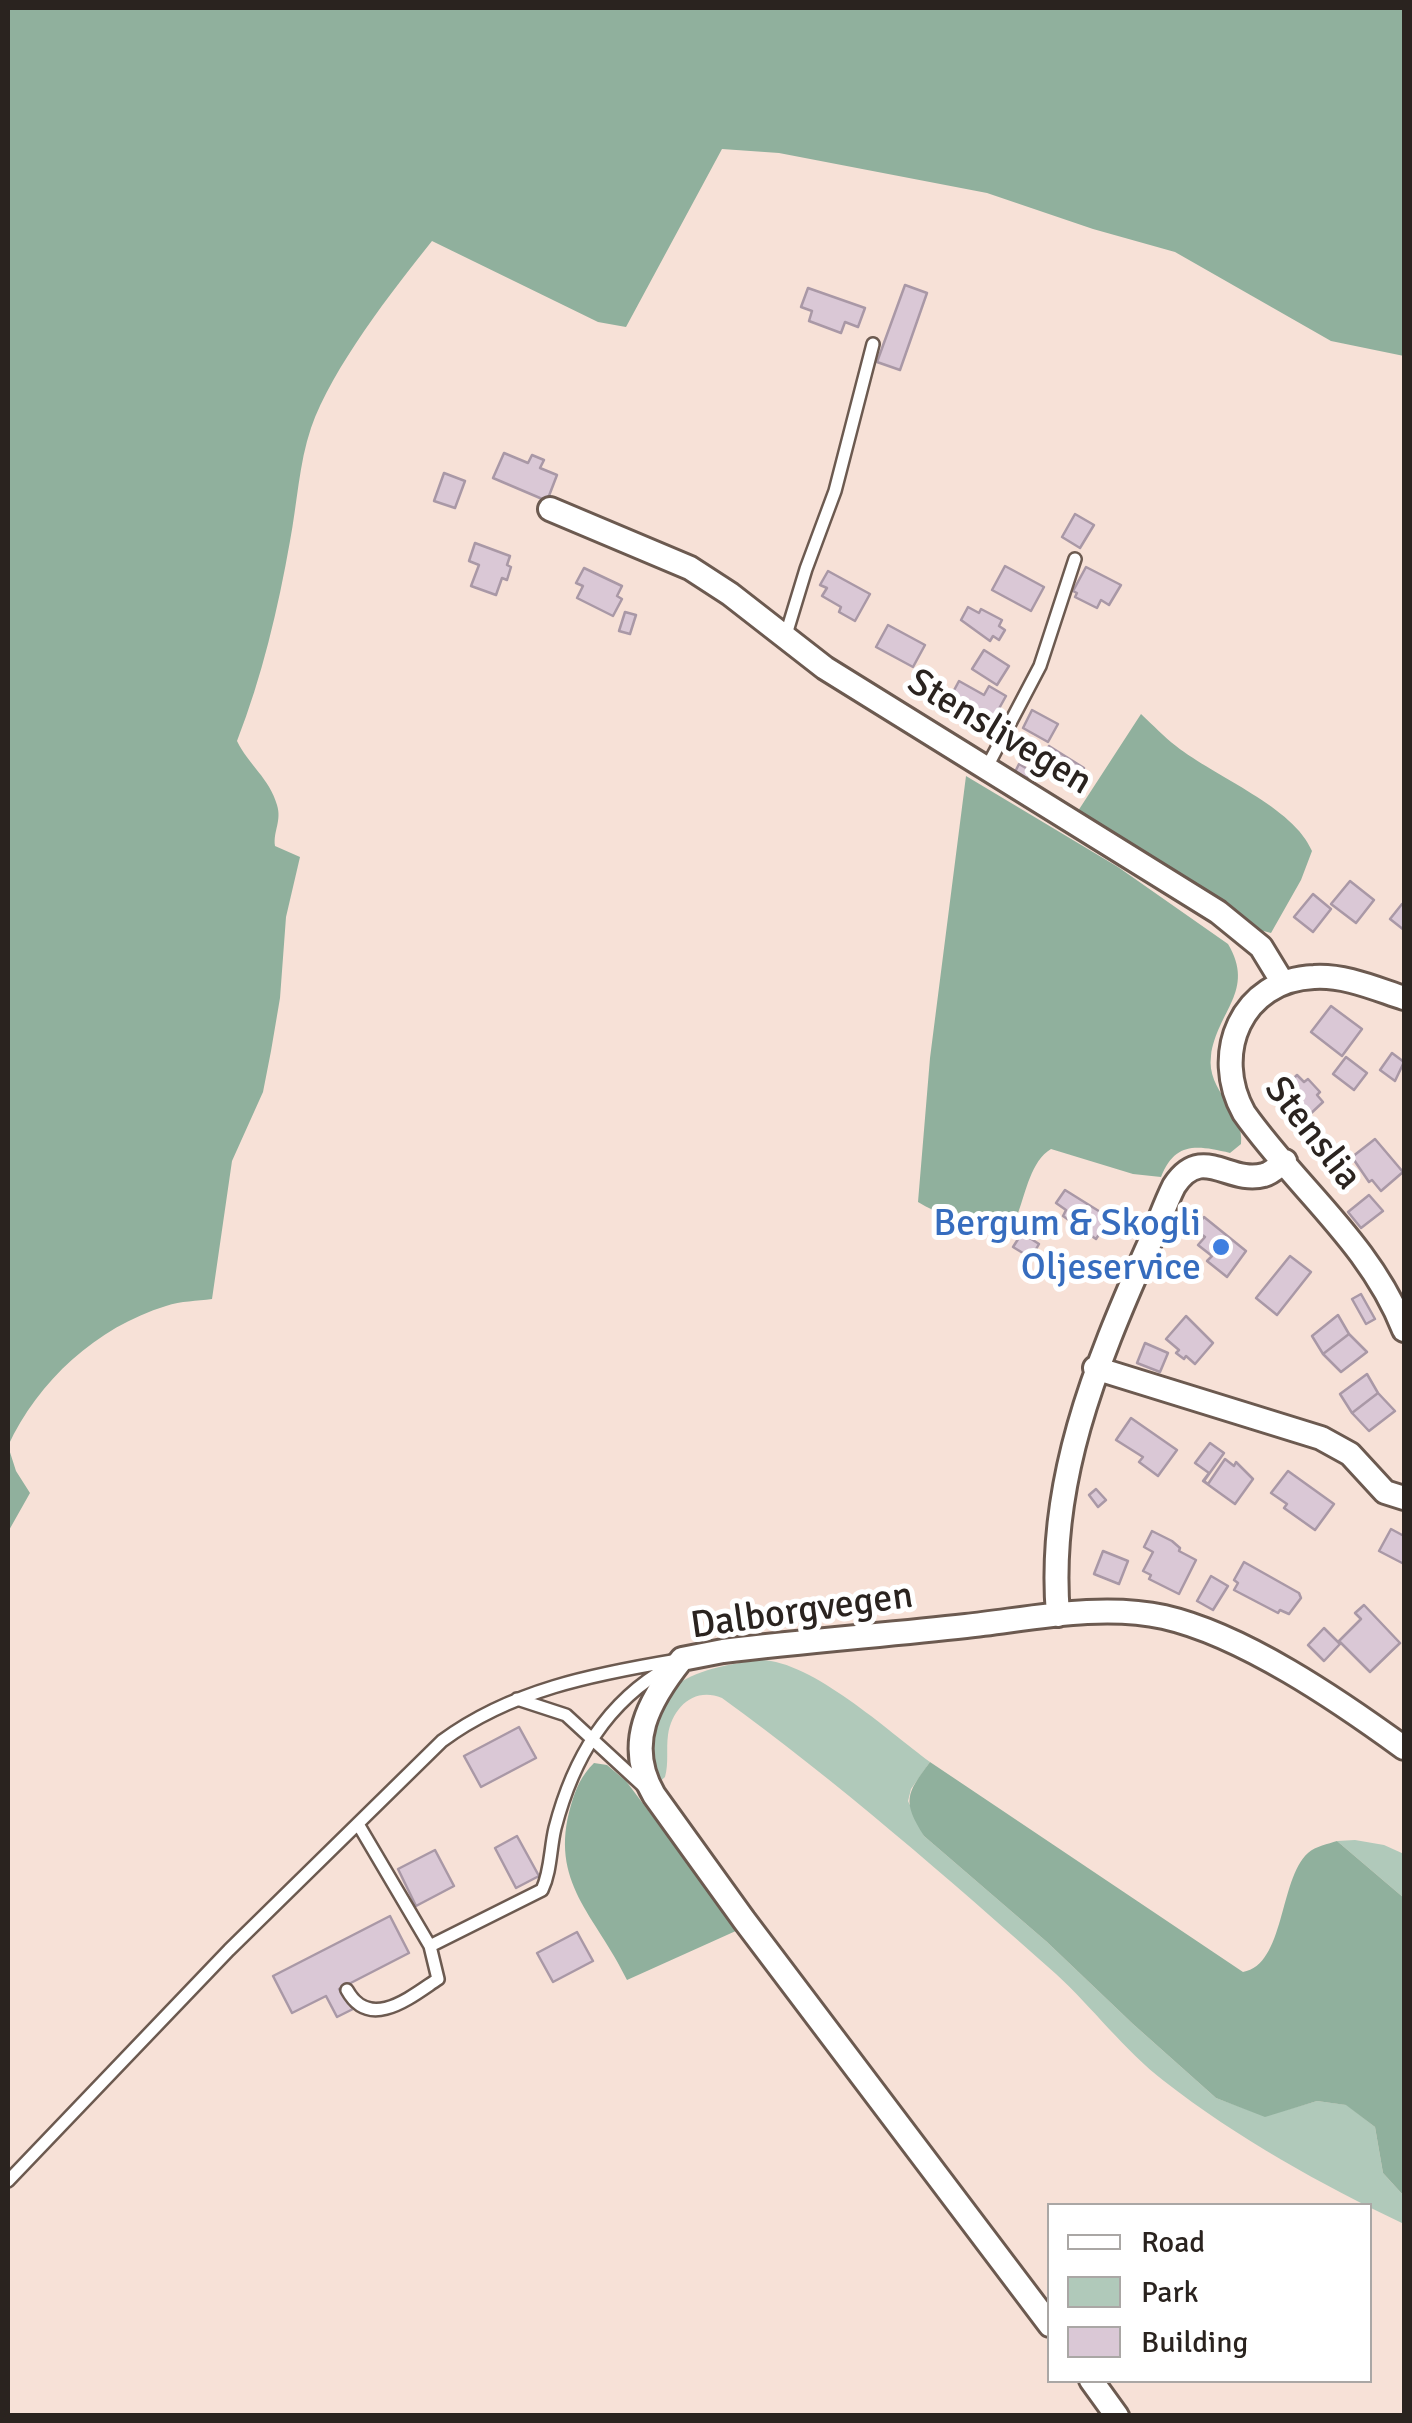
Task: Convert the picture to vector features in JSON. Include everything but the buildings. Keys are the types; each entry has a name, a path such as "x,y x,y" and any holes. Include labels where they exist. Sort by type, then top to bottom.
{"street":[{"name":"Stenslivegen","path":"550,509 690,568 846,681 1218,912 1261,947 1283,983"},
{"path":"1283,983 1311,976 1334,978 1404,998"},
{"name":"Stenslia","path":"1283,983 1254,1002 1233,1037 1229,1069 1234,1091 1244,1114 1368,1260 1404,1330"},
{"path":"1058,1615 1063,1492 1082,1406 1174,1186 1184,1172 1206,1166 1258,1176 1284,1161"},
{"path":"1096,1368 1322,1438 1350,1454 1385,1492 1404,1498"},
{"name":"Dalborgvegen","path":"1047,2322 744,1920 654,1794 646,1781 640,1756 642,1725 656,1694 682,1659 755,1647 1058,1615 1146,1614 1209,1632 1339,1702 1404,1748"},
{"path":"1092,2383 1116,2416"}],"lane":[{"path":"785,638 835,491 873,344"},
{"path":"987,766 1040,666 1075,559"},
{"path":"8,2181 230,1950 442,1741 475,1718 515,1698 578,1680 682,1659"},
{"path":"430,1946 542,1890 567,1788 592,1737 634,1690 682,1659"},
{"path":"515,1698 554,1709 592,1737 654,1794"},
{"path":"347,1990 358,2004 376,2011 399,2004 438,1979 430,1946 358,1824"}],"green space":[{"path":"8,8 1404,8 1404,356 1331,341 1175,252 987,193 779,153 722,149 626,327 598,322 432,241 348,356 311,428 275,617 237,741 274,796 279,816 275,846 300,857 286,917 280,998 263,1092 232,1161 212,1299 183,1302 141,1315 94,1342 53,1379 8,1446"},
{"path":"1141,714 1192,758 1271,807 1303,835 1312,851 1301,880 1271,933 1256,929 1078,811"},
{"path":"966,776 1118,867 1228,944 1236,960 1237,988 1215,1040 1211,1068 1241,1132 1241,1144 1230,1153 1188,1149 1173,1157 1161,1177 1133,1174 1051,1149 1034,1169 1018,1213 1006,1218 967,1221 918,1202 930,1058"},
{"path":"8,1446 16,1471 30,1493 8,1532"},
{"path":"761,1660 803,1672 872,1716 930,1762 911,1789 908,1801 924,1836 1047,1942 1216,2098 1265,2116 1317,2101 1347,2105 1375,2127 1383,2173 1404,2196 1404,2224 1372,2208 1372,2203 1362,2203 1281,2159 1164,2081 1056,1974 975,1902 851,1797 722,1698 702,1695 679,1708 670,1725 665,1777 657,1784 651,1727 657,1707 669,1691 686,1679 732,1664"},
{"path":"930,1762 1243,1972 1257,1966 1267,1954 1299,1865 1315,1849 1337,1841 1404,1898 1404,2196 1383,2173 1375,2127 1346,2105 1317,2101 1265,2117 1216,2098 1047,1942 924,1836 912,1814 910,1798"},
{"path":"594,1763 607,1765 626,1781 738,1930 627,1980 579,1897 566,1856 571,1805 580,1782"},
{"path":"1337,1841 1384,1845 1404,1854 1404,1898"}],"place":[{"name":"Bergum & Skogli Oljeservice","path":"1221,1247"}]}
